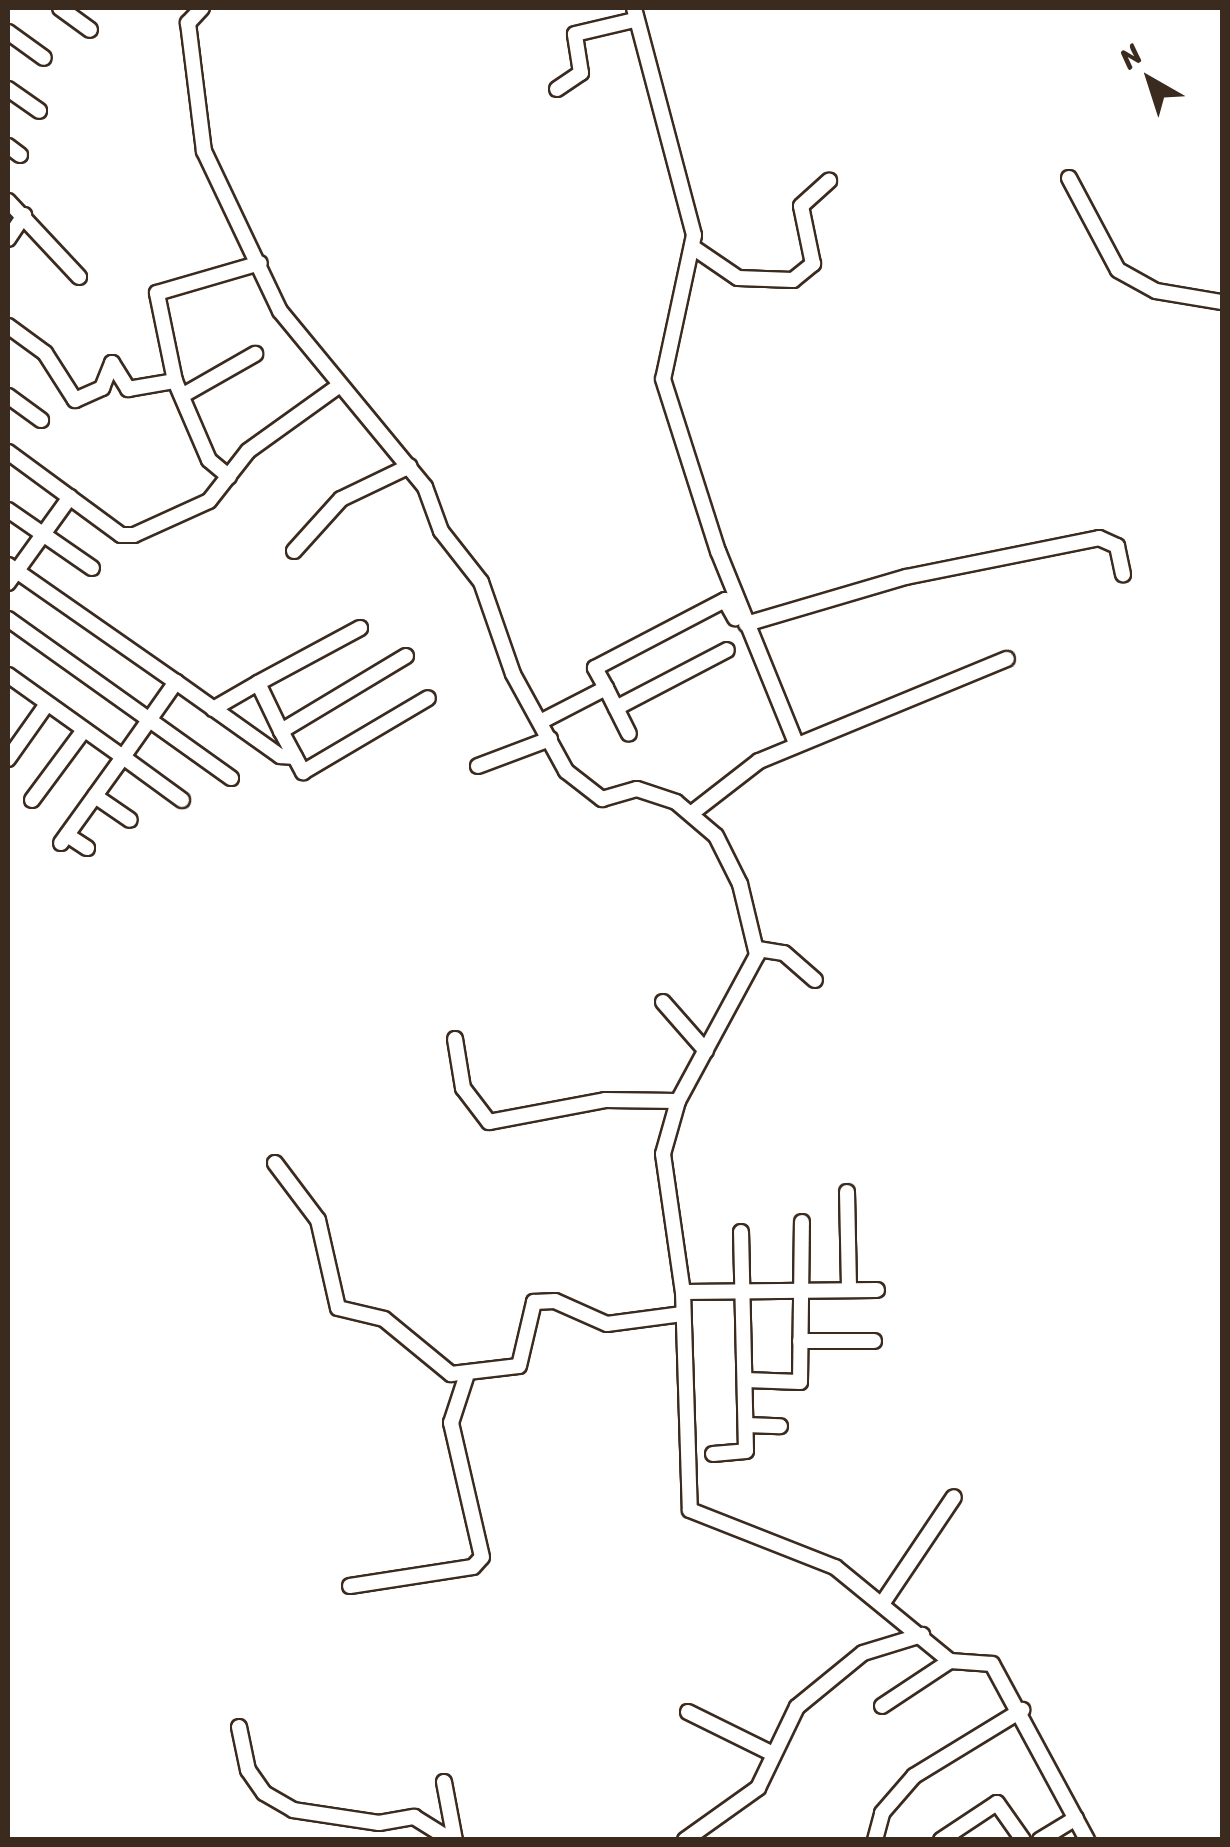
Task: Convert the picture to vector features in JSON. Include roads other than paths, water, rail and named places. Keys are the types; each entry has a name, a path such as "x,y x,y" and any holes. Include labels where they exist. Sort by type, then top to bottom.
{"street":[{"path":"60,8 90,30"},
{"path":"202,8 188,24 204,150 280,311 337,388 410,466 441,531 481,582 513,674 587,793 652,791 692,813 726,852 758,949 678,1102 663,1167 683,1292 690,1510 798,1548 884,1601 950,1661"},
{"path":"557,89 581,73 575,34 634,14 694,248 663,379 743,625 796,743"},
{"path":"8,32 44,58"},
{"path":"8,89 39,111"},
{"path":"1069,178 1118,270 1156,291 1222,302"},
{"path":"694,248 738,278 792,280 812,264 801,206 829,182"},
{"path":"8,201 79,277"},
{"path":"8,239 24,215"},
{"path":"230,476 209,460 186,394 175,381 157,293 260,263"},
{"path":"8,326 45,353 75,400 102,388 112,363 128,389 175,381"},
{"path":"186,394 255,354"},
{"path":"8,452 120,535 134,535 210,501 248,450 337,388"},
{"path":"8,396 42,420"},
{"path":"294,551 341,499 410,466"},
{"path":"70,496 11,573 280,756 295,757"},
{"path":"8,510 92,568"},
{"path":"743,625 906,578 1099,538 1117,546 1123,574"},
{"path":"630,734 595,668 726,600 743,625"},
{"path":"8,619 230,778"},
{"path":"213,708 360,628"},
{"path":"616,708 727,650"},
{"path":"280,731 406,656"},
{"path":"692,813 738,774 796,743 1007,660"},
{"path":"8,677 182,800"},
{"path":"87,848 64,839 176,682"},
{"path":"258,683 303,772 428,698"},
{"path":"544,720 606,688"},
{"path":"8,759 47,704"},
{"path":"32,800 84,730"},
{"path":"478,766 550,739"},
{"path":"95,796 130,820"},
{"path":"758,949 784,952 815,980"},
{"path":"663,1002 706,1050"},
{"path":"455,1039 462,1088 488,1122 605,1100 678,1102"},
{"path":"275,1163 312,1208 338,1308 384,1318 445,1371 466,1377 519,1366 534,1302 555,1300 607,1324 682,1314"},
{"path":"846,1192 849,1290"},
{"path":"746,1380 798,1383 802,1222"},
{"path":"713,1454 744,1455 746,1380 741,1232"},
{"path":"683,1292 878,1290"},
{"path":"800,1342 874,1341"},
{"path":"350,1586 473,1566 482,1557 451,1423 466,1377"},
{"path":"746,1425 780,1426"},
{"path":"884,1601 954,1497"},
{"path":"684,1840 758,1788 787,1717 863,1654 922,1634"},
{"path":"882,1706 950,1661 992,1664 1022,1710 1088,1840"},
{"path":"875,1840 882,1813 914,1776 1022,1710"},
{"path":"688,1712 773,1754"},
{"path":"239,1726 248,1770 264,1794 293,1810 379,1823 414,1817 453,1840"},
{"path":"444,1782 453,1840"},
{"path":"941,1840 997,1803 1022,1840"},
{"path":"1040,1840 1076,1818"}]}
